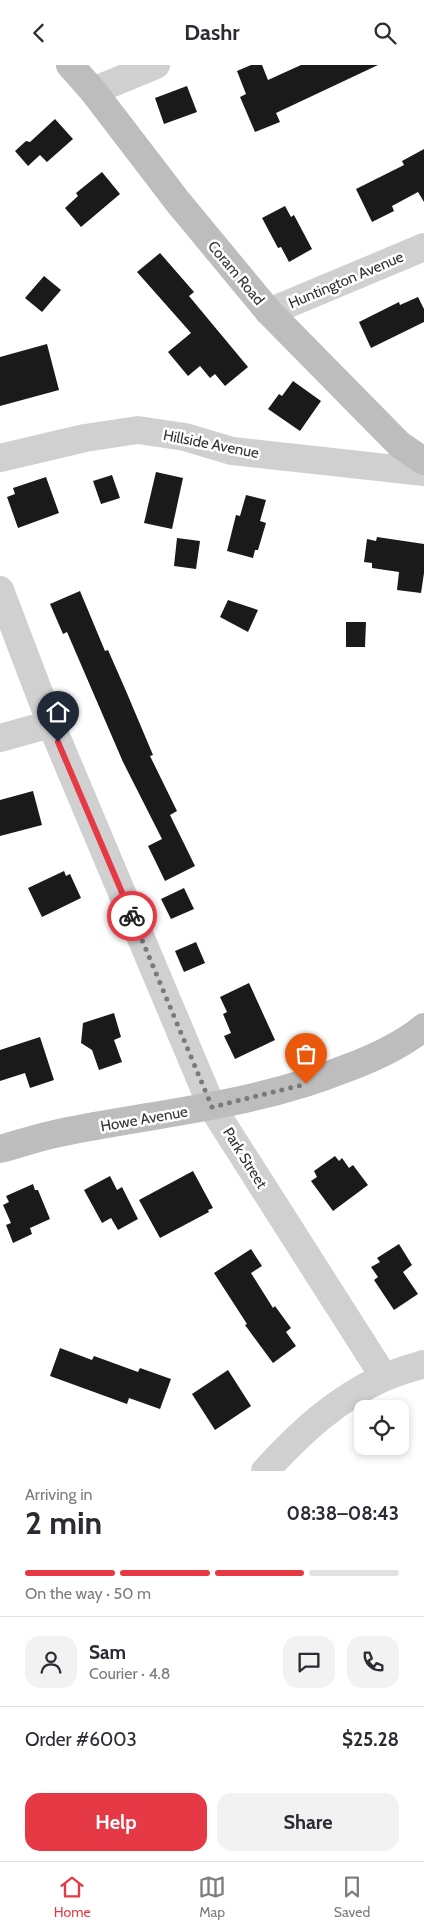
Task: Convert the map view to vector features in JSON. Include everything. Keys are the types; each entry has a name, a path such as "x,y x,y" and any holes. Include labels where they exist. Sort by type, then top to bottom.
{"street":[{"name":"Coram Road","path":"70,65 93,91 178,202 269,312 400,445 424,461"},
{"path":"93,91 156,65"},
{"name":"Huntington Avenue","path":"269,312 424,247"},
{"name":"Hillside Avenue","path":"0,458 85,438 138,430 185,437 232,451 424,472"},
{"name":"Park Street","path":"0,590 51,724 212,1107 384,1377"},
{"path":"0,738 51,724"},
{"name":"Howe Avenue","path":"0,1149 57,1133 212,1107 280,1092 320,1080 371,1059 424,1027"},
{"path":"265,1471 296,1436 336,1405 384,1377 424,1364"}],"building":[{"path":"251,65 262,65 268,80 301,65 378,65 276,113 280,122 255,132 240,97 246,94 237,71"},
{"path":"187,86 197,112 164,124 155,98"},
{"path":"55,119 73,139 47,162 40,155 28,166 15,151 26,141 30,142"},
{"path":"424,149 424,202 418,192 392,206 394,211 372,222 356,189 404,165 402,161"},
{"path":"102,172 120,194 81,227 65,208 78,196 76,193"},
{"path":"285,206 291,217 294,215 312,249 289,262 281,247 278,248 262,218"},
{"path":"160,253 194,292 189,296 248,367 225,386 215,374 210,378 200,366 188,376 168,352 191,333 137,272"},
{"path":"44,276 61,290 42,312 25,298"},
{"path":"418,297 424,309 424,322 371,348 359,322 399,302 400,305"},
{"path":"47,344 59,390 0,406 0,357"},
{"path":"293,381 321,401 300,431 268,409 279,394 282,396"},
{"path":"156,472 183,478 172,529 144,523"},
{"path":"112,475 120,498 101,504 93,481"},
{"path":"46,477 59,513 18,528 7,497 15,494 13,488"},
{"path":"246,495 266,500 260,521 266,523 258,550 255,550 253,558 227,551 236,515 240,516"},
{"path":"377,537 424,544 424,573 421,593 397,590 399,572 372,568 372,563 364,562 367,539 376,541"},
{"path":"177,538 200,541 196,569 174,566"},
{"path":"80,591 105,651 108,650 126,691 153,755 150,756 177,811 170,815 195,866 165,881 148,846 162,839 123,762 67,632 63,634 50,604"},
{"path":"228,600 258,610 248,632 220,617"},
{"path":"346,622 366,622 365,647 346,647"},
{"path":"33,791 42,825 0,836 0,800"},
{"path":"64,871 66,876 70,874 81,898 42,917 28,888"},
{"path":"184,888 194,909 171,919 161,899"},
{"path":"196,942 205,963 184,972 175,951"},
{"path":"249,983 275,1040 235,1059 224,1036 231,1033 223,1014 227,1012 220,997"},
{"path":"114,1013 121,1037 114,1040 122,1062 99,1070 92,1050 81,1043 83,1023"},
{"path":"40,1037 54,1080 30,1088 25,1073 0,1081 0,1050"},
{"path":"335,1156 339,1161 342,1158 349,1168 353,1165 368,1185 333,1211 311,1181 317,1177 314,1171"},
{"path":"193,1171 213,1208 208,1210 209,1212 160,1238 139,1200"},
{"path":"110,1176 117,1190 122,1187 138,1219 118,1230 111,1218 102,1223 84,1190"},
{"path":"33,1184 35,1190 38,1190 50,1219 30,1228 32,1234 13,1243 6,1225 11,1223 3,1205 9,1202 6,1196"},
{"path":"399,1244 412,1265 403,1272 418,1294 394,1310 374,1280 378,1277 371,1267 380,1262 377,1258"},
{"path":"251,1249 262,1266 251,1273 273,1308 275,1306 291,1328 286,1332 296,1346 273,1363 245,1325 247,1324 214,1273"},
{"path":"60,1348 92,1360 94,1356 138,1372 140,1368 171,1379 160,1409 129,1398 127,1404 50,1376"},
{"path":"228,1370 251,1406 215,1430 192,1394"}],"way so far":[{"path":"132,916 212,1107 237,1103 306,1084"}],"route":[{"path":"58,742 132,916"}]}
